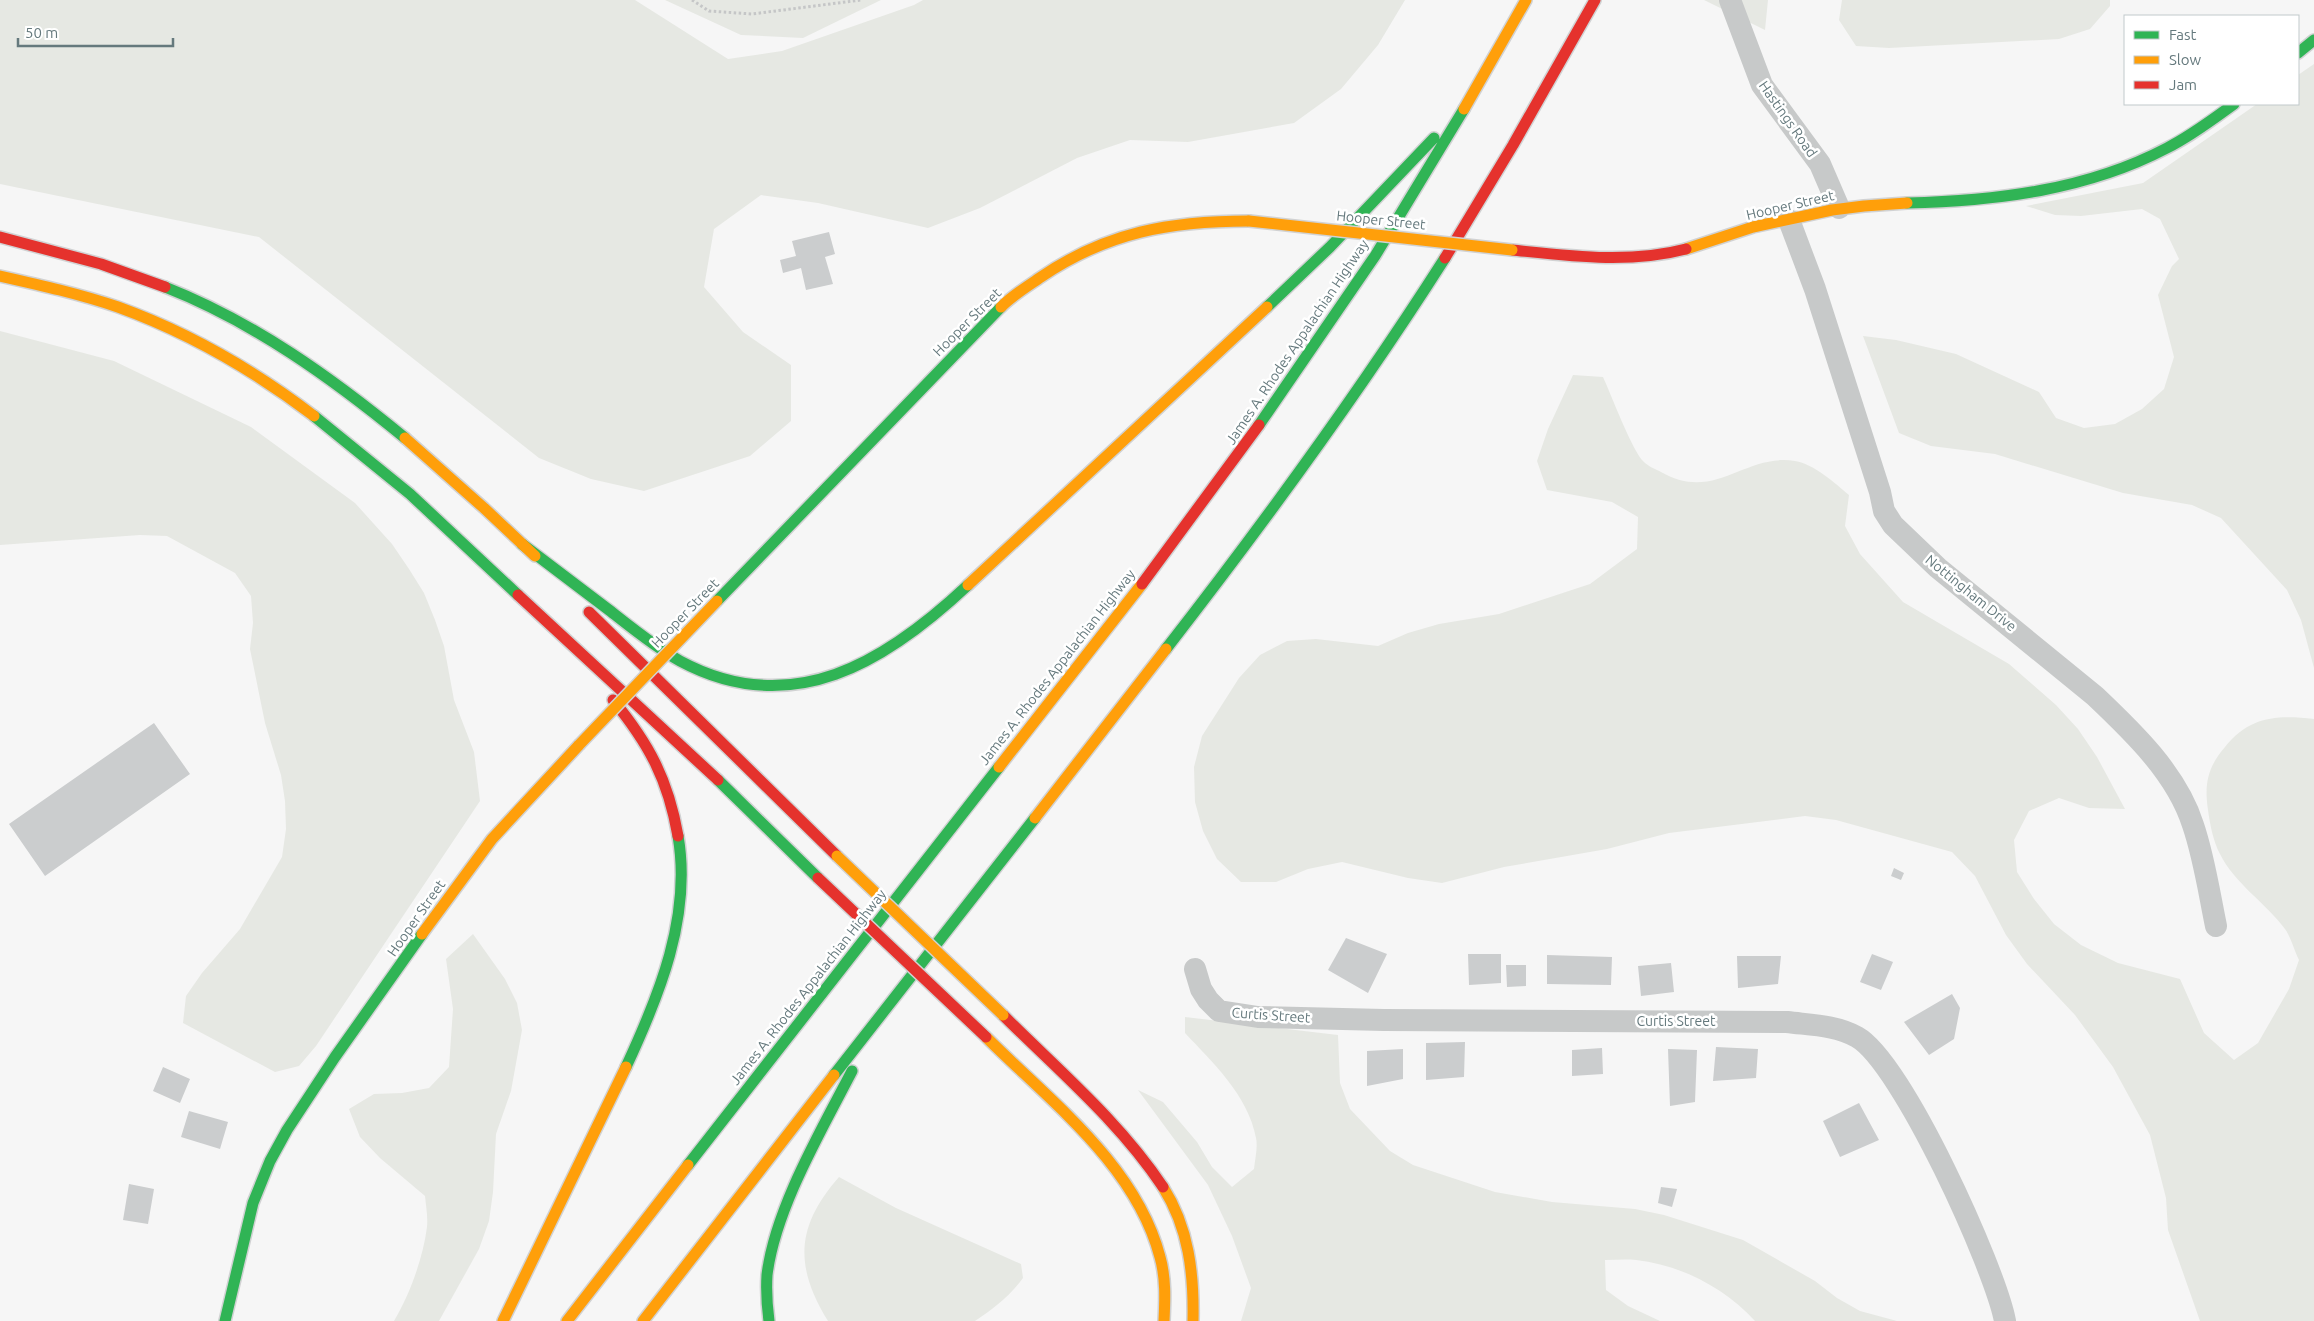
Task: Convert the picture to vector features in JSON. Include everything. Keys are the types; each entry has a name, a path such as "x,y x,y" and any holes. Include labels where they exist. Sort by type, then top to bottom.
{"main road":[{"name":"James A. Rhodes Appalachian Highway","path":"567,1321 1174,541 1352,292 1471,100 1526,0"},
{"path":"643,1321 1229,568 1296,477 1426,286 1546,90 1595,0"},
{"path":"2299,52 2314,40"},
{"path":"522,544 652,643 682,662 719,677 762,684 802,683 839,674 871,660 910,636 951,601 1226,346 1330,247 1471,100"},
{"name":"Hooper Street","path":"225,1321 253,1202 270,1161 287,1130 335,1057 457,885 498,832 717,601 1004,304 1039,277 1078,254 1130,234 1167,224 1209,220 1249,221 1573,256 1622,258 1666,254 1704,244 1754,227 1840,208 2000,198 2030,194 2074,183 2117,171 2168,149 2233,105"},
{"path":"0,237 56,250 136,275 198,301 267,336 335,382 398,432 522,544 635,659 1114,1123 1140,1152 1165,1188 1182,1224 1193,1266 1193,1321"},
{"path":"0,276 44,286 119,308 180,334 245,369 307,410 371,460 494,571 563,638 641,706 1092,1141 1117,1170 1139,1201 1155,1234 1164,1270 1166,1303 1164,1321"},
{"path":"503,1321 648,1020 676,940 682,892 681,854 676,820 665,782 652,754 636,728 563,638"},
{"path":"769,1321 767,1309 767,1272 774,1236 787,1201 878,1017"}],"street":[{"name":"Hastings Road","path":"1730,0 1762,85 1820,164 1840,208"},
{"name":"Nottingham Drive","path":"1789,220 1815,289 1872,464 1884,511 1892,525 1938,568 2095,696 2118,717 2161,768 2183,802 2193,823 2216,926"},
{"name":"Curtis Street","path":"1195,969 1201,989 1208,1000 1219,1011 1258,1018 1787,1022 1832,1027 1858,1037 1886,1065 1934,1150 1976,1239 2001,1300 2005,1321"}],"path":[{"path":"692,0 709,11 752,14 861,0"}],"shaded area":[{"path":"0,0 635,0 728,59 782,51 914,5 923,0 1405,0 1378,45 1341,89 1294,123 1188,142 1130,140 1077,158 980,208 928,228 818,203 761,195 714,229 704,287 743,332 791,365 791,421 750,456 644,491 591,479 539,458 259,237 0,184"},
{"path":"665,0 881,0 803,38 741,35"},
{"path":"1704,0 1768,0 1765,30"},
{"path":"1842,0 2110,0 2110,6 2090,29 2059,39 1889,48 1856,46 1839,20"},
{"path":"2314,64 2314,668 2301,620 2287,590 2221,518 2192,505 2123,493 1995,454 1931,446 1899,433 1863,336 1896,340 1956,354 2039,392 2056,418 2084,428 2115,424 2142,409 2164,389 2174,357 2158,295 2172,266 2179,259 2160,219 2142,209 2081,216 2055,215 2026,206 2143,183 2256,105 2299,105 2299,74"},
{"path":"0,331 114,361 251,427 355,503 392,544 424,593 435,620 444,646 454,700 474,752 480,801 316,1046 299,1066 275,1072 183,1023 186,996 202,973 240,929 282,857 286,829 285,801 281,775 265,723 250,649 253,623 251,596 235,573 167,536 140,535 0,545"},
{"path":"1573,375 1603,377 1639,456 1650,466 1680,480 1698,482 1714,480 1777,460 1802,463 1824,475 1849,495 1845,526 1860,554 1903,602 2009,664 2056,705 2078,729 2097,757 2125,809 2089,808 2059,798 2029,811 2014,840 2017,872 2034,899 2054,924 2081,945 2118,963 2180,979 2204,1033 2234,1060 2258,1043 2289,989 2299,960 2285,929 2233,874 2220,854 2211,827 2207,783 2211,769 2219,754 2234,737 2254,723 2288,717 2314,719 2314,1321 2200,1321 2168,1230 2166,1198 2150,1135 2113,1067 2075,1015 2027,964 2006,935 1975,876 1952,852 1836,820 1805,816 1669,833 1607,849 1504,867 1442,883 1408,878 1342,862 1308,869 1276,882 1241,882 1217,859 1203,831 1195,802 1194,767 1202,736 1239,678 1260,655 1287,641 1316,639 1378,646 1408,633 1439,624 1499,614 1590,584 1637,549 1638,517 1612,502 1547,490 1537,461 1548,429"},
{"path":"473,934 505,979 517,1003 522,1030 511,1091 496,1134 493,1192 489,1221 479,1249 439,1321 394,1321 410,1288 425,1239 427,1212 425,1196 380,1158 360,1137 349,1109 374,1094 402,1093 429,1088 449,1067 453,1009 446,959"},
{"path":"1185,1017 1338,1035 1340,1083 1350,1109 1390,1151 1413,1165 1495,1192 1552,1202 1635,1209 1664,1215 1743,1240 1815,1281 1837,1298 1860,1311 1897,1321 1755,1321 1730,1298 1686,1273 1669,1267 1636,1260 1605,1260 1606,1290 1628,1306 1660,1321 1241,1321 1251,1288 1232,1236 1208,1185 1138,1090 1163,1102 1197,1142 1212,1167 1232,1187 1254,1169 1257,1142 1252,1122 1228,1081 1185,1033"},
{"path":"839,1177 896,1208 1021,1264 1023,1278 1001,1302 975,1321 828,1321 809,1282 805,1264 805,1247 814,1212"}],"building":[{"path":"829,232 835,254 825,257 833,284 806,290 801,268 783,273 780,260 796,256 792,241"},
{"path":"154,723 190,774 45,876 9,824"},
{"path":"1894,868 1904,873 1901,880 1891,876"},
{"path":"1346,938 1387,954 1368,993 1328,970"},
{"path":"1468,954 1501,954 1501,983 1469,985"},
{"path":"1872,954 1893,962 1881,990 1860,982"},
{"path":"1547,955 1612,957 1611,985 1547,984"},
{"path":"1737,956 1781,956 1778,984 1738,988"},
{"path":"1671,963 1674,992 1641,996 1638,966"},
{"path":"1506,965 1526,965 1526,986 1507,987"},
{"path":"1952,994 1960,1008 1954,1039 1929,1055 1904,1022"},
{"path":"1465,1042 1464,1077 1426,1080 1426,1043"},
{"path":"1716,1047 1758,1049 1756,1078 1713,1081"},
{"path":"1602,1048 1603,1074 1572,1076 1572,1050"},
{"path":"1403,1049 1403,1079 1367,1086 1367,1051"},
{"path":"1668,1049 1697,1050 1695,1102 1670,1106"},
{"path":"163,1067 190,1079 180,1103 153,1091"},
{"path":"1859,1103 1879,1140 1840,1157 1823,1121"},
{"path":"189,1111 228,1122 220,1149 181,1137"},
{"path":"129,1184 154,1189 148,1224 123,1220"},
{"path":"1661,1187 1677,1189 1672,1207 1658,1203"}],"traffic: fast":[{"path":"2299,52 2314,40"},
{"path":"1907,203 2007,196 2040,191 2105,174 2137,162 2176,143 2233,105"},
{"path":"1259,425 1375,256 1464,109"},
{"path":"1267,307 1330,247 1434,138"},
{"path":"1166,649 1239,554 1345,408 1445,258"},
{"path":"165,287 198,301 261,334 320,373 405,438"},
{"path":"717,601 1001,307"},
{"path":"314,416 410,494 518,595"},
{"path":"522,544 671,656 721,678 761,685 799,684 835,674 870,659 904,638 937,613 968,585"},
{"path":"688,1165 999,767"},
{"path":"718,780 818,878"},
{"path":"834,1075 1035,818"},
{"path":"626,1067 650,1012 670,955 680,896 681,866 678,836"},
{"path":"225,1321 253,1203 270,1161 287,1130 335,1057 422,934"},
{"path":"769,1321 767,1275 779,1224 801,1171 852,1071"}],"traffic: slow":[{"path":"1464,109 1526,0"},
{"path":"1686,249 1753,227 1832,210 1907,203"},
{"path":"1001,307 1041,277 1066,262 1090,249 1115,240 1140,232 1193,223 1249,221"},
{"path":"1249,221 1512,250"},
{"path":"0,276 104,302 169,328 244,368 314,416"},
{"path":"968,585 1267,307"},
{"path":"405,438 535,556"},
{"path":"999,767 1142,584"},
{"path":"579,745 717,601"},
{"path":"1035,818 1166,649"},
{"path":"422,934 492,839 579,745"},
{"path":"837,856 1003,1015"},
{"path":"986,1037 1088,1136 1132,1193 1148,1224 1160,1257 1164,1281 1164,1321"},
{"path":"503,1321 626,1067"},
{"path":"643,1321 834,1075"},
{"path":"567,1321 688,1165"},
{"path":"1163,1187 1179,1219 1188,1252 1191,1269 1193,1321"}],"traffic: jam":[{"path":"1445,258 1513,145 1595,0"},
{"path":"0,237 101,264 165,287"},
{"path":"1512,250 1578,256 1621,257 1665,254 1686,249"},
{"path":"1142,584 1259,425"},
{"path":"518,595 718,780"},
{"path":"589,612 837,856"},
{"path":"613,700 637,732 655,763 669,797 678,836"},
{"path":"818,878 986,1037"},
{"path":"1003,1015 1108,1118 1146,1163 1163,1187"}]}
